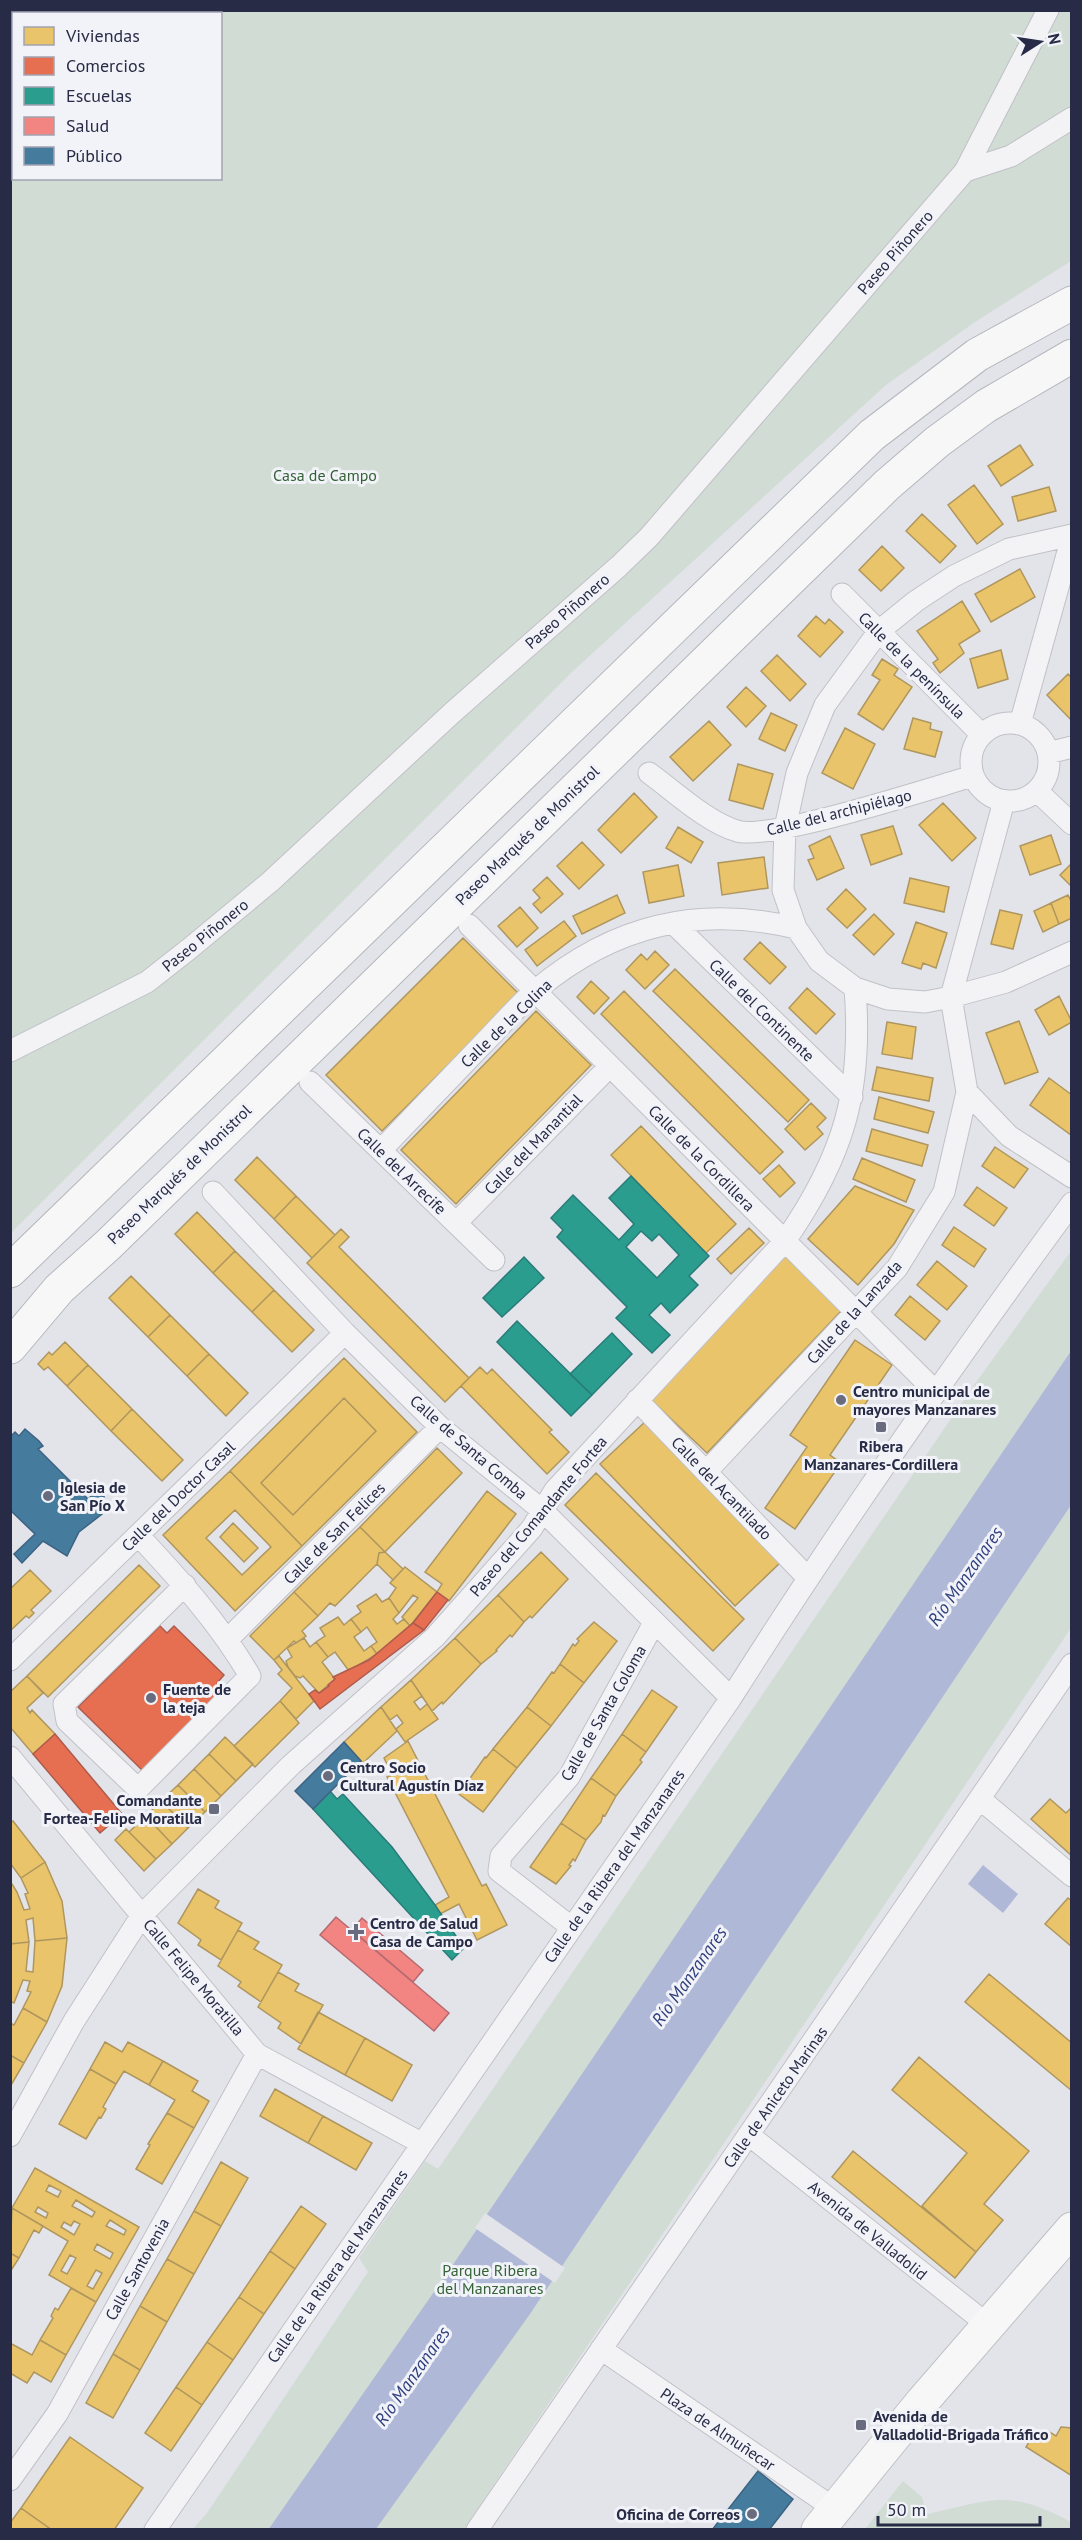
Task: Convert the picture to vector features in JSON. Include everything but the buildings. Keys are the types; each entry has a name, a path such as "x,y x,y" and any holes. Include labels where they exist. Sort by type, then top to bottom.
{"main road":[{"path":"10,1271 872,435 977,355 1071,303"},
{"name":"Paseo Marqués de Monistrol","path":"10,1347 59,1289 108,1245 887,485 937,441 986,406 1071,356"},
{"path":"986,406 1041,391 1071,376"},
{"path":"826,2519 1071,2229"}],"street":[{"name":"Paseo Piñonero","path":"10,1051 147,982 189,949 270,882 452,713 619,566 662,523 965,171 1047,10"},
{"path":"965,171 1011,156 1071,118"},
{"path":"1020,724 1071,536 1009,549 954,576 916,601 879,632 825,705 797,773 785,828 783,890 796,928 819,961 855,988 888,999 925,1002 951,997 1006,982 1071,952"},
{"name":"Calle de la península","path":"842,594 982,735"},
{"path":"1020,724 1038,735 1048,753 1048,774 1037,791 1016,801 1004,801 986,793 973,776 972,754 982,735 999,725 1020,724"},
{"path":"1048,753 1071,747"},
{"name":"Calle del archipiélago","path":"649,773 724,826 752,834 785,828 973,776"},
{"path":"1037,791 1071,824"},
{"name":"Calle de la Lanzada","path":"706,1472 897,1269 944,1192 967,1092 951,997 1004,801"},
{"name":"Calle de la Colina","path":"381,1150 534,991 590,952 641,931 673,923 736,917 796,928"},
{"name":"Calle del Continente","path":"673,923 852,1097"},
{"name":"Calle de la Cordillera","path":"469,925 935,1391"},
{"name":"Paseo del Comandante Fortea","path":"10,2136 74,2021 142,1915 291,1765 435,1637 543,1511 555,1490 785,1241 812,1202 834,1157 852,1097 858,1029 855,988"},
{"name":"Calle del Manantial","path":"456,1223 609,1066"},
{"name":"Calle del Arrecife","path":"310,1082 494,1260"},
{"path":"967,1092 1009,1136 1071,1177"},
{"name":"Calle de Santa Comba","path":"213,1192 345,1333 440,1426 543,1511 731,1698"},
{"name":"Calle de la Ribera del Manzanares","path":"155,2529 731,1698 807,1577 935,1391 1071,1203"},
{"name":"Calle del Doctor Casal","path":"10,1660 345,1333"},
{"name":"Calle del Acantilado","path":"637,1400 807,1577"},
{"name":"Calle de San Felices","path":"228,1639 440,1426"},
{"path":"138,1535 185,1585 228,1639 250,1676 138,1789 67,1720 64,1704 185,1585"},
{"name":"Calle de Santa Coloma","path":"571,1927 499,1871 498,1863 501,1856 569,1777 654,1623"},
{"name":"Calle de Aniceto Marinas","path":"477,2529 1071,1665"},
{"name":"Calle Felipe Moratilla","path":"10,1757 257,2054 421,2143"},
{"path":"980,1799 1071,1876"},
{"name":"Calle Santovenia","path":"10,2480 57,2414 257,2054"},
{"name":"Avenida de Valladolid","path":"749,2135 988,2325"},
{"name":"Plaza de Almuñecar","path":"601,2349 826,2519"}],"green space":[{"name":"Casa de Campo","path":"10,11 1072,11 1071,261 975,322 886,385 573,671 11,1233"},
{"name":"Parque Ribera del Manzanares","path":"1071,1251 1071,1628 464,2529 192,2530 207,2513 368,2272 359,2258 425,2161 438,2169 974,1385"},
{"path":"903,2481 922,2497 927,2514 985,2501 1015,2501 1031,2504 1071,2522 1071,2529 865,2529"}],"water":[{"name":"Río Manzanares","path":"1071,1351 1071,1505 530,2314 376,2529 268,2530 452,2266"},
{"path":"983,1865 1018,1894 1003,1913 968,1884"}],"pier":[{"path":"485,2213 565,2268 555,2283 475,2228"}],"place":[{"name":"Centro municipal de mayores Manzanares","path":"841,1400"},
{"name":"Ribera Manzanares-Cordillera","path":"881,1427"},
{"name":"Iglesia de San Pío X","path":"48,1496"},
{"name":"Fuente de la teja","path":"151,1698"},
{"name":"Centro Socio Cultural Agustín Díaz","path":"328,1776"},
{"name":"Comandante Fortea-Felipe Moratilla","path":"214,1809"},
{"name":"Centro de Salud Casa de Campo","path":"356,1932"},
{"name":"Avenida de Valladolid-Brigada Tráfico","path":"861,2425"},
{"name":"Oficina de Correos","path":"752,2514"}]}
